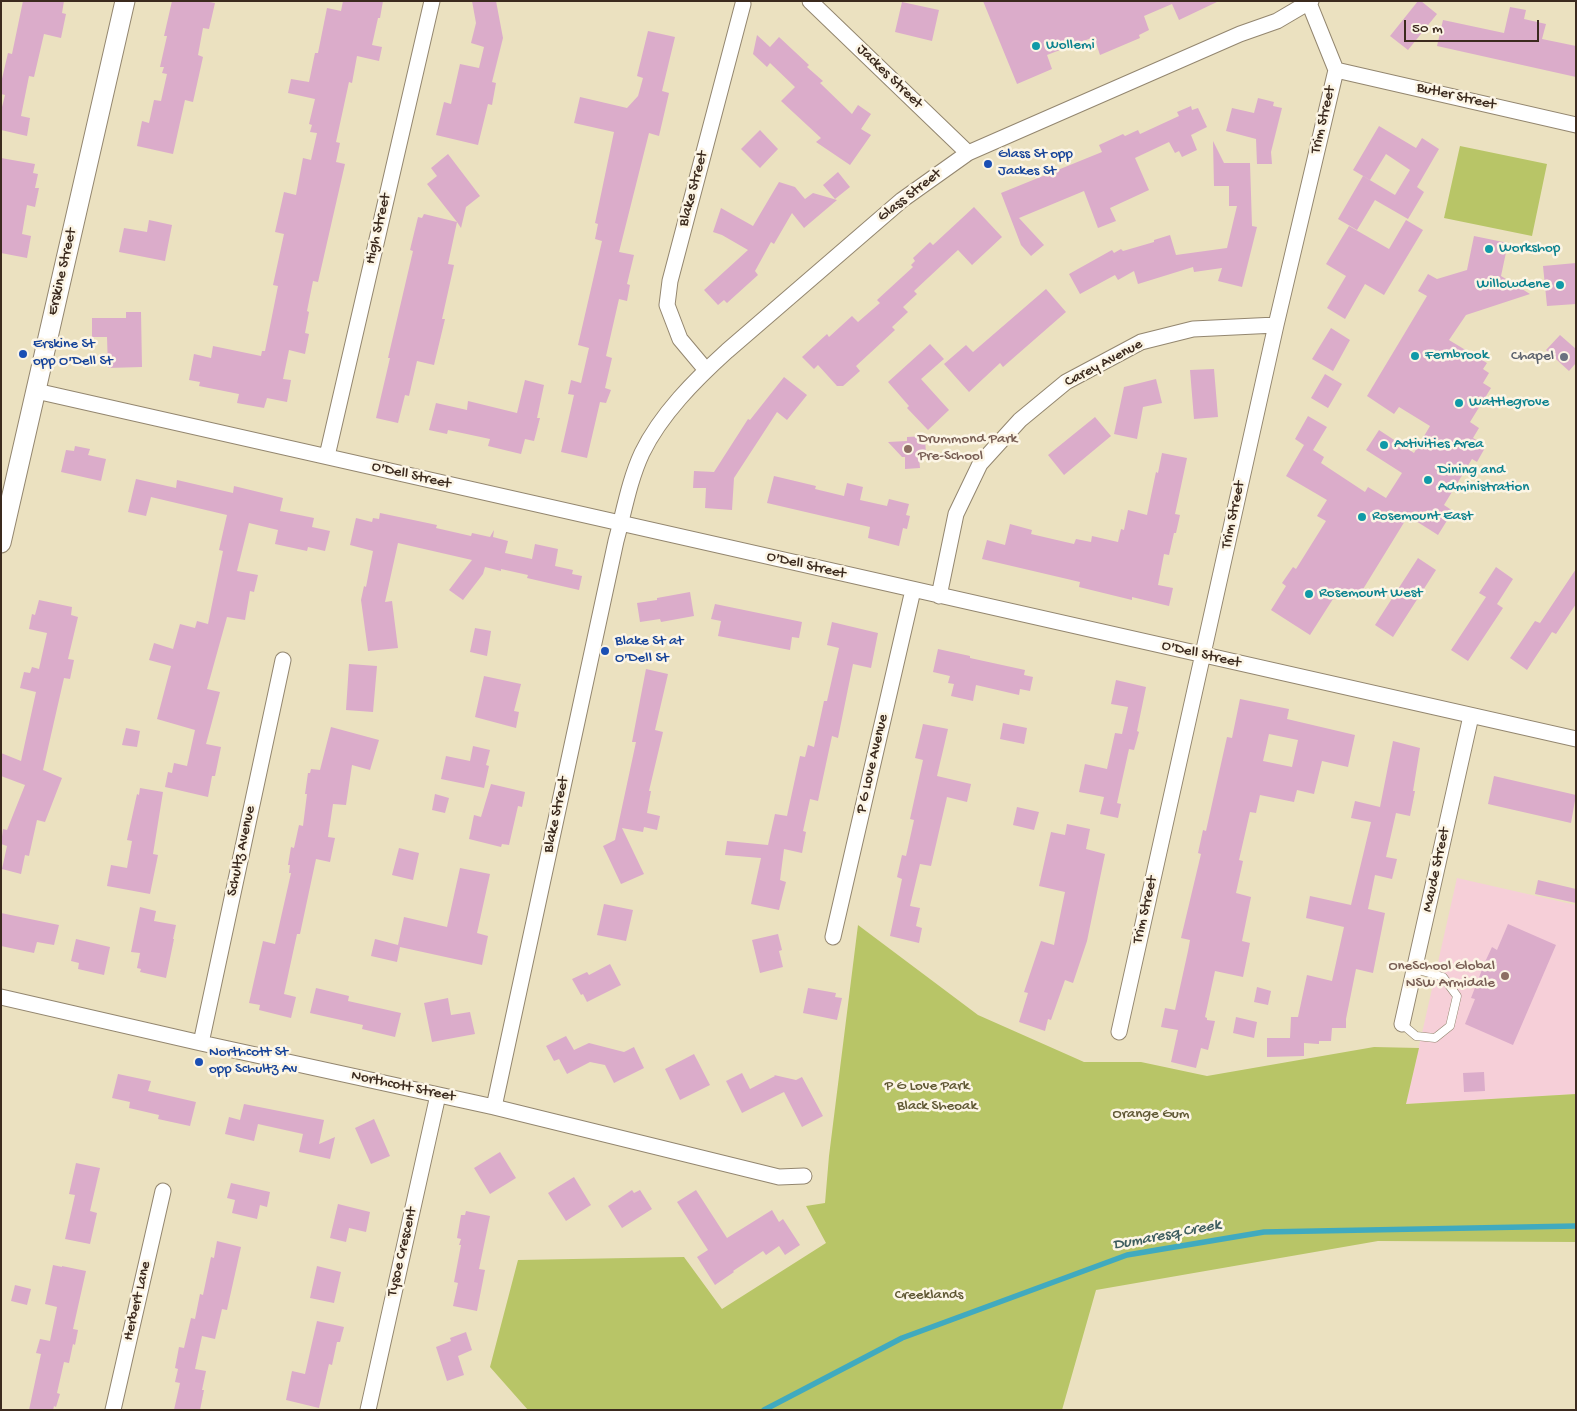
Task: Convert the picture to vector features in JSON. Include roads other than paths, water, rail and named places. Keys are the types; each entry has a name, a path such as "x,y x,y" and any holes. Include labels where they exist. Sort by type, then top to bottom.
{"street":[{"name":"Erskine Street","path":"1,543 125,1"},
{"name":"High Street","path":"327,456 432,1"},
{"name":"Jackes Street","path":"810,1 968,152"},
{"name":"Glass Street","path":"620,524 642,454 660,422 706,370 902,200 968,152 1240,34 1278,20 1292,6 1310,2"},
{"name":"Trim Street","path":"1119,1032 1276,325 1336,70 1310,2"},
{"name":"Blake Street","path":"706,370 680,339 667,306 670,281 745,3"},
{"name":"Butler Street","path":"1336,70 1576,125"},
{"name":"Carey Avenue","path":"939,596 956,514 980,464 1020,420 1066,382 1141,342 1193,329 1276,325"},
{"name":"O'Dell Street","path":"36,391 1576,739"},
{"name":"Blake Street","path":"494,1107 620,524"},
{"name":"P G Love Avenue","path":"833,937 913,590"},
{"name":"Schultz Avenue","path":"201,1043 283,660"},
{"name":"Maude Street","path":"1402,1024 1470,716"},
{"name":"Northcott Street","path":"1,997 494,1107 779,1177 804,1176"},
{"name":"Tysoe Crescent","path":"368,1410 438,1095"},
{"name":"Herbert Lane","path":"112,1410 163,1191"}],"lane":[{"path":"1402,1024 1416,1036 1435,1038 1450,1026 1457,996 1443,977 1415,969"}],"waterway":[{"name":"Dumaresq Creek","path":"764,1410 902,1338 1127,1255 1264,1232 1576,1226"}],"place":[{"name":"Wollemi","path":"1036,46"},
{"name":"Glass St opp Jackes St","path":"988,164"},
{"name":"Workshop","path":"1489,249"},
{"name":"Willowdene","path":"1560,285"},
{"name":"Erskine St opp O'Dell St","path":"23,354"},
{"name":"Fernbrook","path":"1415,356"},
{"name":"Chapel","path":"1564,357"},
{"name":"Wattlegrove","path":"1459,403"},
{"name":"Activities Area","path":"1384,445"},
{"name":"Drummond Park Pre-School","path":"908,449"},
{"name":"Dining and Administration","path":"1428,480"},
{"name":"Rosemount East","path":"1362,517"},
{"name":"Rosemount West","path":"1309,594"},
{"name":"Blake St at O'Dell St","path":"605,651"},
{"name":"OneSchool Global NSW Armidale","path":"1505,976"},
{"name":"Northcott St opp Schultz Av","path":"199,1062"}],"park label":[{"name":"P G Love Park","path":"927,1087"},
{"name":"Black Sheoak","path":"937,1107"},
{"name":"Orange Gum","path":"1151,1115"},
{"name":"Creeklands","path":"929,1296"}]}
